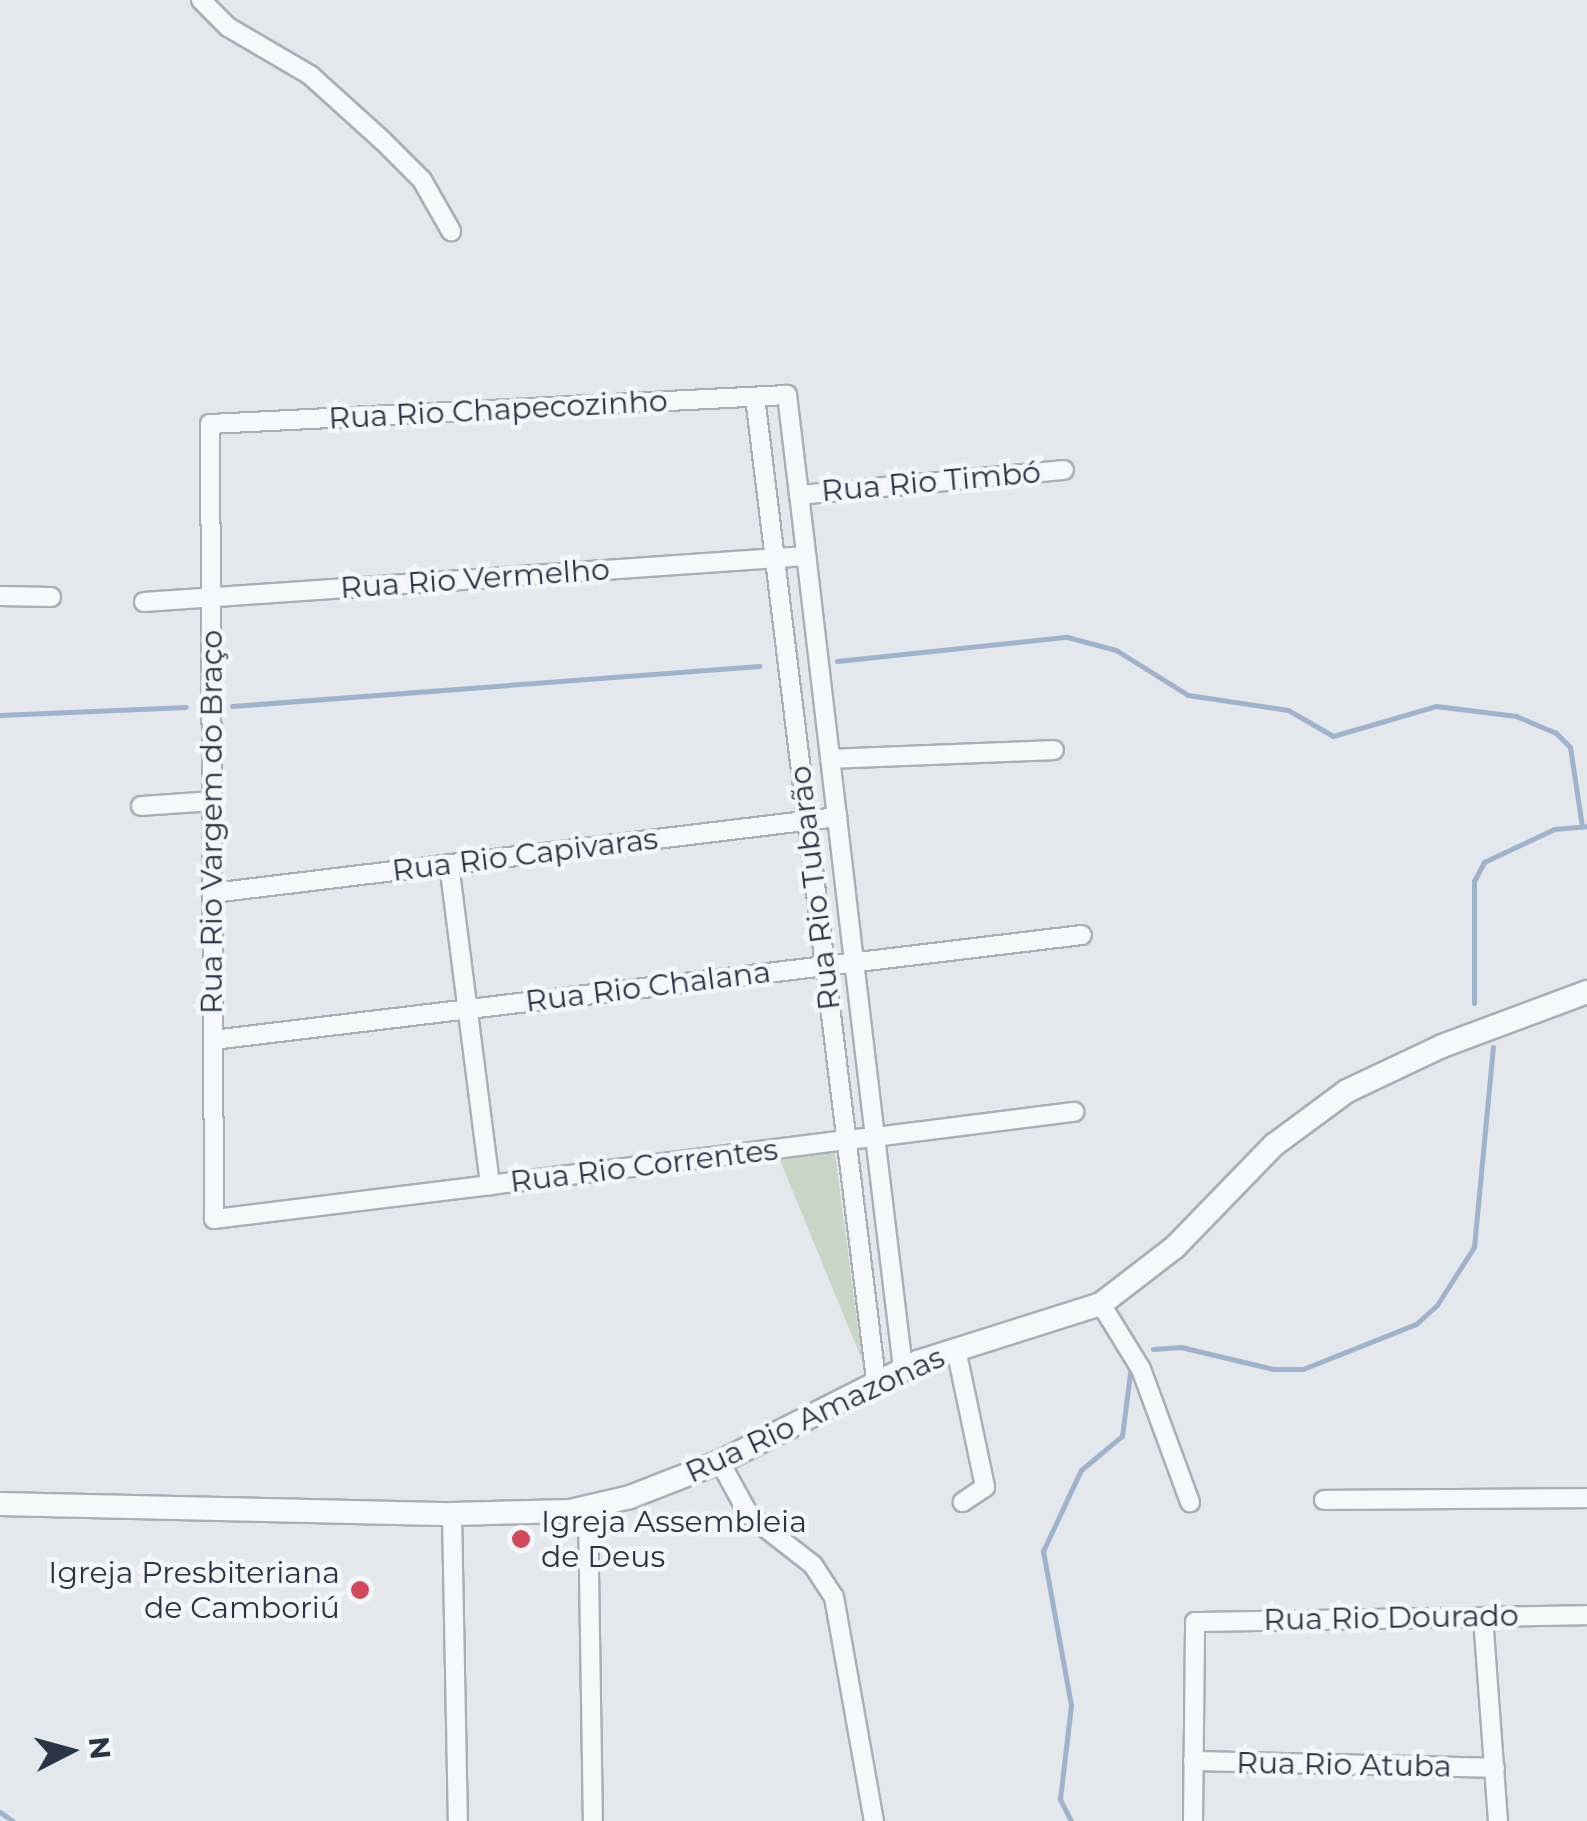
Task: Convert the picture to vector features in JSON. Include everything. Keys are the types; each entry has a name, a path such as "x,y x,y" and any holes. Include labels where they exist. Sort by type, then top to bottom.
{"street":[{"path":"201,0 228,26 310,75 384,140 422,180 451,231"},
{"name":"Rua Rio Chapecozinho","path":"210,424 787,395"},
{"name":"Rua Rio Tubarão","path":"787,395 903,1368"},
{"name":"Rua Rio Tubarão","path":"754,396 876,1380"},
{"name":"Rua Rio Vargem do Braço","path":"210,424 214,1220"},
{"name":"Rua Rio Timbó","path":"799,494 1064,470"},
{"name":"Rua Rio Vermelho","path":"144,602 806,556"},
{"path":"0,596 51,597"},
{"path":"830,759 1054,750"},
{"path":"141,806 212,802"},
{"name":"Rua Rio Capivaras","path":"212,893 837,817"},
{"path":"448,864 490,1185"},
{"name":"Rua Rio Chalana","path":"213,1040 1082,935"},
{"name":"Rua Rio Amazonas","path":"0,1504 452,1514 588,1508 720,1462 903,1368 1101,1304 1152,1267 1274,1145 1336,1099 1406,1062 1587,992"},
{"name":"Rua Rio Correntes","path":"214,1220 1074,1112"},
{"path":"1101,1304 1141,1370 1190,1502"},
{"path":"956,1350 985,1487 964,1502"},
{"path":"720,1462 750,1514 813,1564 834,1596 874,1821"},
{"path":"1324,1500 1587,1498"},
{"path":"588,1508 592,1820"},
{"path":"452,1514 458,1821"},
{"name":"Rua Rio Dourado","path":"1194,1761 1195,1622 1587,1614"},
{"path":"1483,1616 1498,1821"},
{"path":"1192,1821 1194,1761"},
{"name":"Rua Rio Atuba","path":"1194,1761 1494,1768"}],"green space":[{"path":"835,1153 862,1360 780,1160"}],"waterway":[{"path":"837,661 1067,637 1116,650 1188,695 1288,710 1333,736 1436,706 1516,716 1556,733 1570,747 1582,826"},
{"path":"232,706 759,666"},
{"path":"0,715 186,707"},
{"path":"1474,1003 1474,881 1484,862 1554,829 1587,826"},
{"path":"1153,1349 1181,1347 1273,1369 1303,1369 1416,1324 1437,1305 1474,1247 1493,1047"},
{"path":"1071,1821 1060,1799 1071,1705 1043,1551 1081,1470 1122,1436 1131,1366"},
{"path":"0,1812 13,1821"}],"place":[{"name":"Igreja Assembleia de Deus","path":"521,1539"},
{"name":"Igreja Presbiteriana de Camboriú","path":"360,1590"}]}
